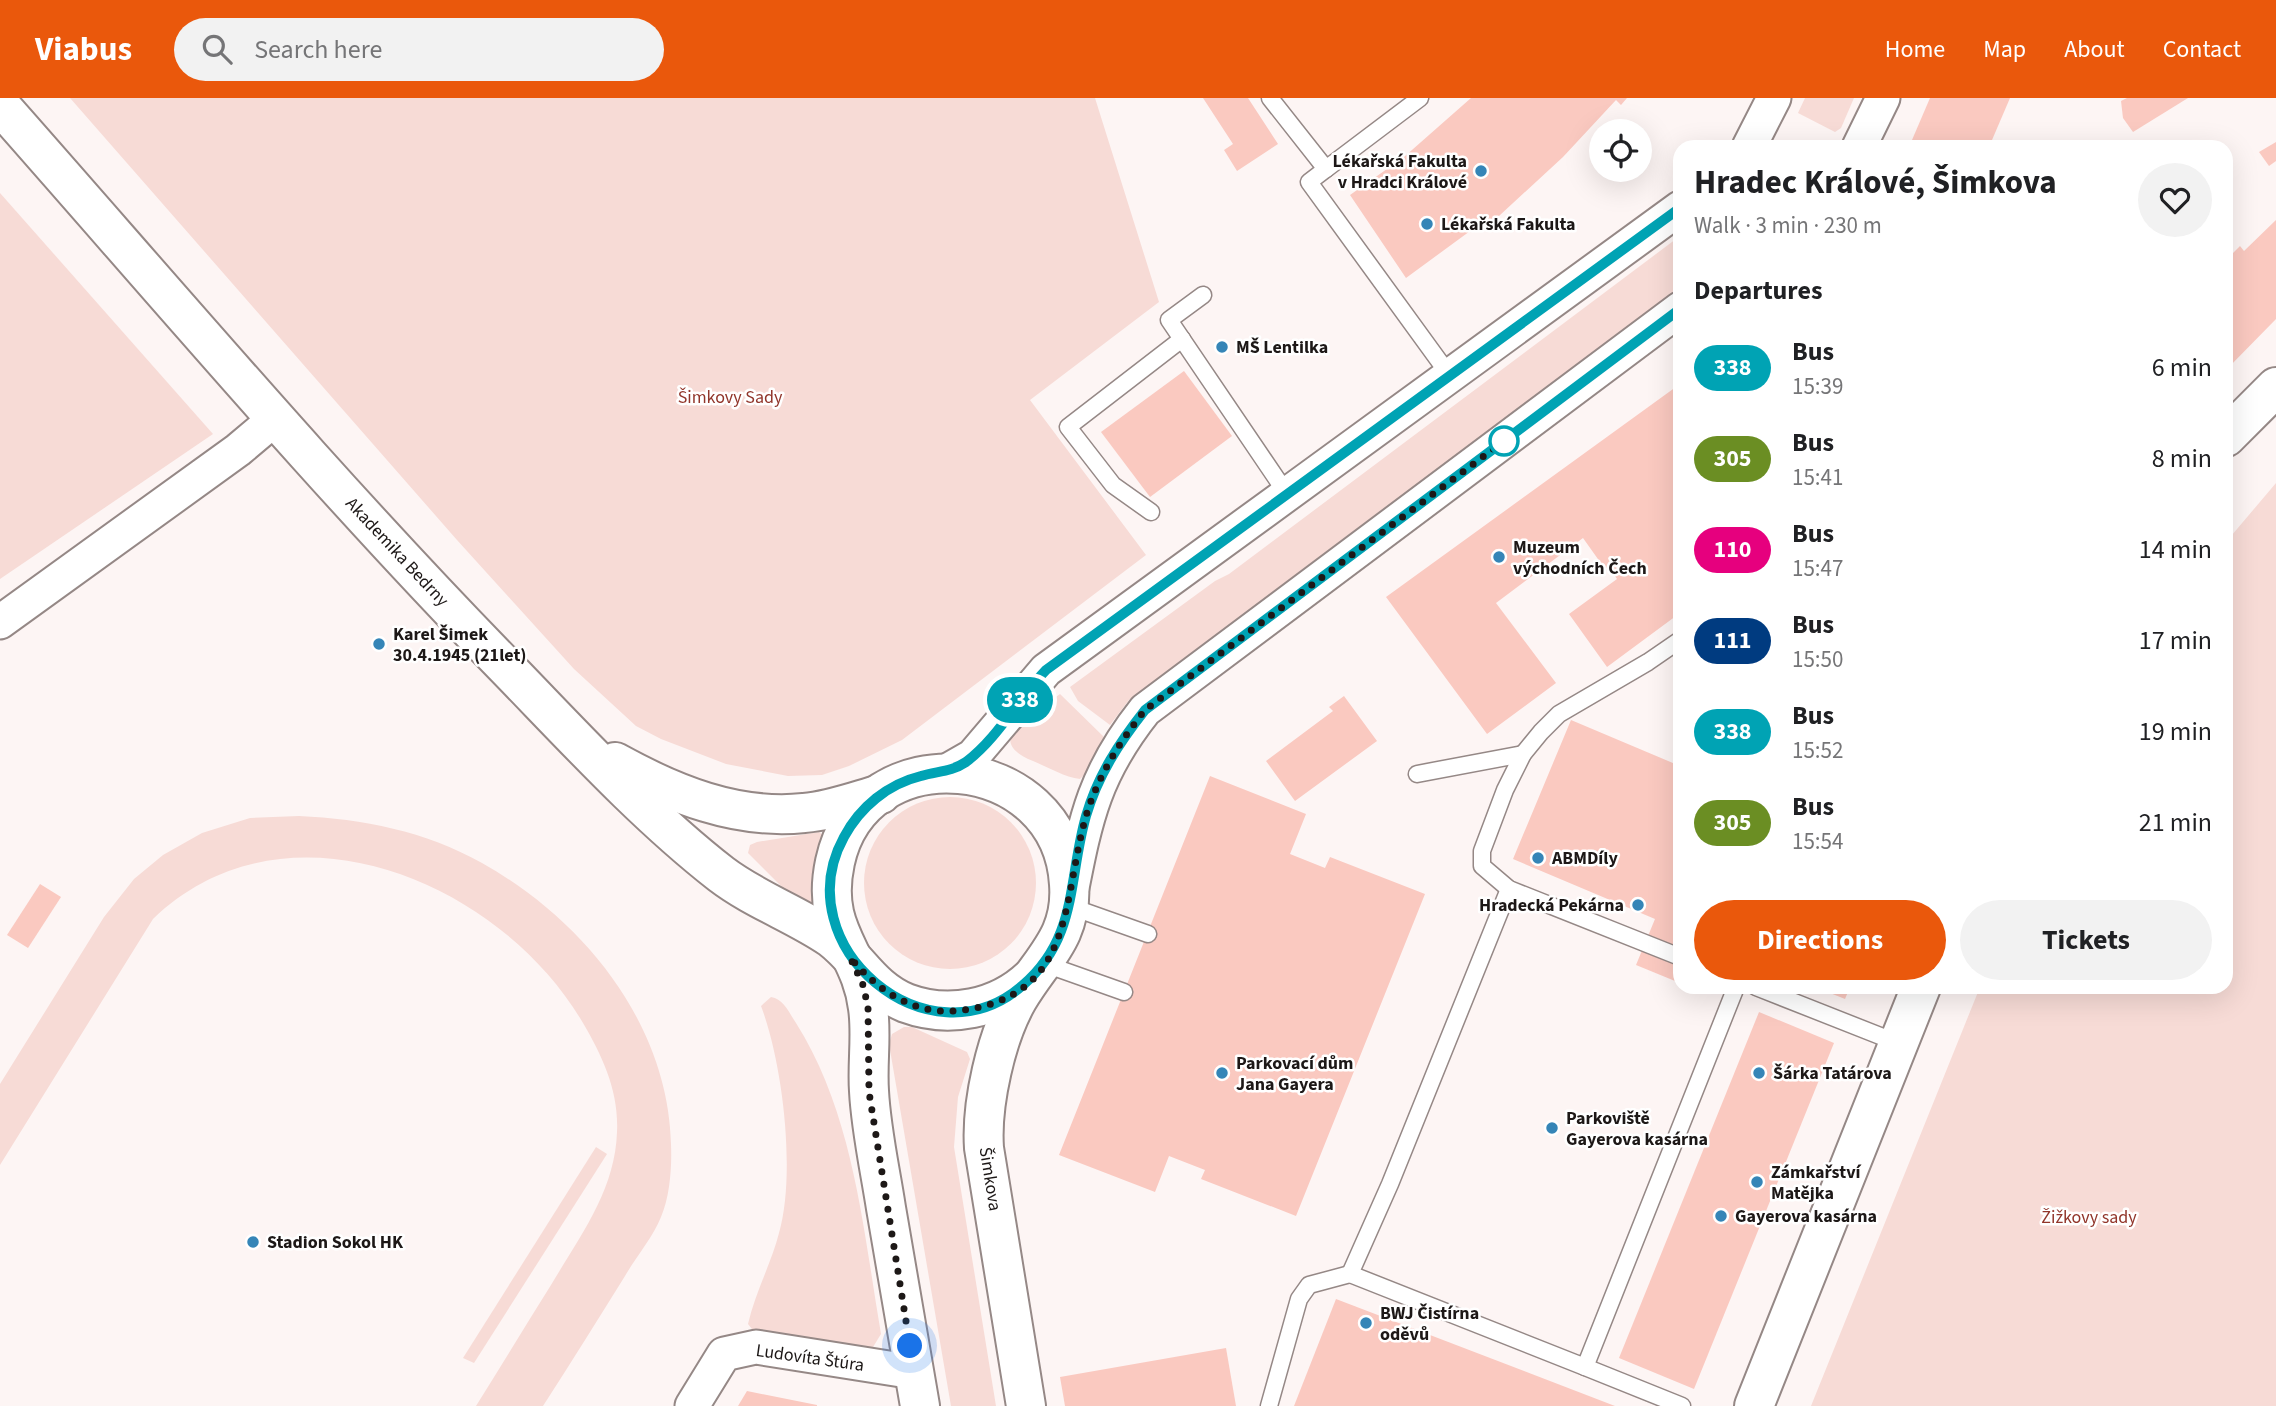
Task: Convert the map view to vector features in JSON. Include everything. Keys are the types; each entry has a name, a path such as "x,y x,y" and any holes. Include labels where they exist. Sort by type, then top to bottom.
{"street":[{"path":"1755,140 1774,98"},
{"path":"1862,140 1882,98"},
{"name":"Akademika Bedrny","path":"0,105 397,555 580,742 723,875 750,894 827,936 850,957"},
{"name":"Šimkova","path":"945,772 973,756 1046,670 1673,213"},
{"name":"Šimkova","path":"1026,1406 983,1132 992,1070 1018,1000 1045,964 1065,925 1086,818 1110,758 1145,710 1673,314"},
{"path":"2233,431 2276,387"},
{"path":"0,622 238,450 276,418"},
{"name":"Akademika Bedrny","path":"580,742 671,789 709,804 743,812 806,813 881,794"},
{"name":"Šimkova","path":"917,1389 869,1092 868,1007 863,985 832,911 831,887 835,859 844,837 860,813 881,794 921,775 945,772 985,777 1005,785 1042,815 1056,836 1066,859 1069,906"},
{"name":"Šimkova","path":"850,957 881,989 903,1002 948,1011 973,1009 1000,1000 1021,987 1045,964"},
{"path":"1754,1406 1918,994"},
{"name":"Ludovíta Štúra","path":"692,1406 724,1354 756,1347 917,1389"}],"lane":[{"path":"1270,98 1326,169"},
{"path":"1420,98 1309,182 1450,376"},
{"path":"1203,295 1169,320 1287,494"},
{"path":"1151,512 1112,485 1068,427 1182,339"},
{"path":"1673,645 1559,714 1523,754 1482,851 1482,866 1509,888 1673,954"},
{"path":"1417,774 1523,754"},
{"path":"1350,1274 1395,1172 1509,888"},
{"path":"1069,906 1148,934"},
{"path":"1045,964 1125,992"},
{"path":"1585,1367 1734,994"},
{"path":"1774,994 1898,1043"},
{"path":"1269,1406 1299,1299 1309,1285 1350,1274 1682,1406"}],"green space":[{"name":"Šimkovy Sady","path":"70,98 1095,98 1159,302 1030,400 1146,555 902,740 849,766 822,775 788,776 726,764 661,739 636,726 574,669 457,540"},
{"path":"1805,98 1854,98 1841,128 1835,132 1798,113"},
{"path":"0,193 213,434 0,579"},
{"path":"1673,241 1673,296 1129,700 1110,725 1078,701 1070,687 1215,581 1229,574"},
{"name":"Žižkovy sady","path":"2276,483 2276,1406 1811,1406 1977,994 2233,994 2233,534"},
{"path":"1060,694 1104,737 1086,773 1080,779 1033,761 1018,753 1011,744 1011,735 1017,726"},
{"path":"950,797 983,803 1011,822 1030,850 1036,883 1030,916 1011,944 983,963 950,969 917,963 889,944 870,916 864,883 870,850 889,822 917,803"},
{"path":"299,816 347,820 416,835 482,863 519,887 554,914 586,945 614,980 637,1017 655,1057 666,1100 671,1144 670,1181 664,1209 649,1239 543,1406 476,1406 584,1231 603,1193 615,1154 615,1103 608,1075 590,1036 546,973 500,929 446,894 387,870 326,858 265,861 206,881 153,919 0,1165 0,1084 104,917 134,879 163,855 202,833 250,818"},
{"path":"819,832 828,839 814,907 797,902 748,853 750,845 757,842"},
{"path":"771,997 786,1007 816,1058 844,1134 854,1174 881,1334 870,1352 755,1333 748,1324 779,1233 786,1181 787,1151 781,1088 761,1006"},
{"path":"904,1027 912,1027 967,1052 970,1059 958,1097 954,1147 996,1406 951,1406 889,1044 892,1034"},
{"path":"596,1147 607,1154 474,1363 463,1358"}],"building":[{"path":"1203,98 1248,98 1278,144 1237,171 1224,150 1233,144"},
{"name":"Lékařská Fakulta v Hradci Králové","path":"1471,98 1627,98 1621,105 1616,100 1598,119 1589,119 1589,129 1563,157 1486,228 1481,223 1406,278 1350,195 1404,157"},
{"path":"1930,98 2010,98 1992,140 1912,140"},
{"path":"2127,98 2188,98 2133,132 2123,118 2121,101"},
{"path":"2276,142 2276,161 2269,166 2259,152"},
{"path":"2276,220 2276,319 2233,363 2233,253 2240,246 2244,251"},
{"name":"MŠ Lentilka","path":"1184,371 1232,436 1150,497 1101,432"},
{"name":"Muzeum východních Čech","path":"1673,389 1673,618 1607,667 1569,614 1617,579 1608,566 1605,569 1583,538 1496,603 1556,683 1487,734 1386,597"},
{"path":"1344,696 1377,741 1295,801 1266,761 1333,711 1329,707"},
{"path":"1571,720 1673,763 1673,980 1636,965 1655,919 1513,859"},
{"name":"Parkovací dům Jana Gayera","path":"1210,776 1306,814 1290,854 1325,868 1330,857 1425,894 1296,1216 1201,1179 1205,1170 1169,1156 1155,1192 1059,1155"},
{"path":"40,884 61,897 28,948 7,935"},
{"path":"1832,994 1847,994 1845,999"},
{"name":"Gayerova kasárna","path":"1759,1012 1834,1043 1694,1389 1619,1358"},
{"path":"1336,1299 1615,1406 1294,1406"},
{"path":"1226,1348 1236,1406 1065,1406 1060,1377"},
{"path":"747,1391 817,1405 817,1406 738,1406"}],"bus line":[{"name":"338","path":"1673,213 1046,670 973,756 945,772 921,775 881,794 860,813 844,837 835,859 831,887 832,911 839,935 850,957 881,989 903,1002 924,1008 948,1011 973,1009 1000,1000 1021,987 1045,964 1055,949 1065,925 1086,818 1096,788 1110,758 1145,710 1673,314"}],"place":[{"name":"Lékařská Fakulta v Hradci Králové","path":"1481,171"},
{"name":"Lékařská Fakulta","path":"1427,224"},
{"name":"MŠ Lentilka","path":"1222,347"},
{"name":"Muzeum východních Čech","path":"1499,557"},
{"name":"Karel Šimek 30.4.1945 (21let)","path":"379,644"},
{"name":"ABMDíly","path":"1538,858"},
{"name":"Hradecká Pekárna","path":"1638,905"},
{"name":"Parkovací dům Jana Gayera","path":"1222,1073"},
{"name":"Šárka Tatárova","path":"1759,1073"},
{"name":"Parkoviště Gayerova kasárna","path":"1552,1128"},
{"name":"Zámkařství Matějka","path":"1757,1182"},
{"name":"Gayerova kasárna","path":"1721,1216"},
{"name":"Stadion Sokol HK","path":"253,1242"},
{"name":"BWJ Čistírna oděvů","path":"1366,1323"}],"route":[{"path":"910,1346 869,1092 868,1007 863,985 850,957 881,989 903,1002 924,1008 948,1011 973,1009 1000,1000 1021,987 1045,964 1055,949 1065,925 1086,818 1096,788 1110,758 1145,710 1504,441"}]}
